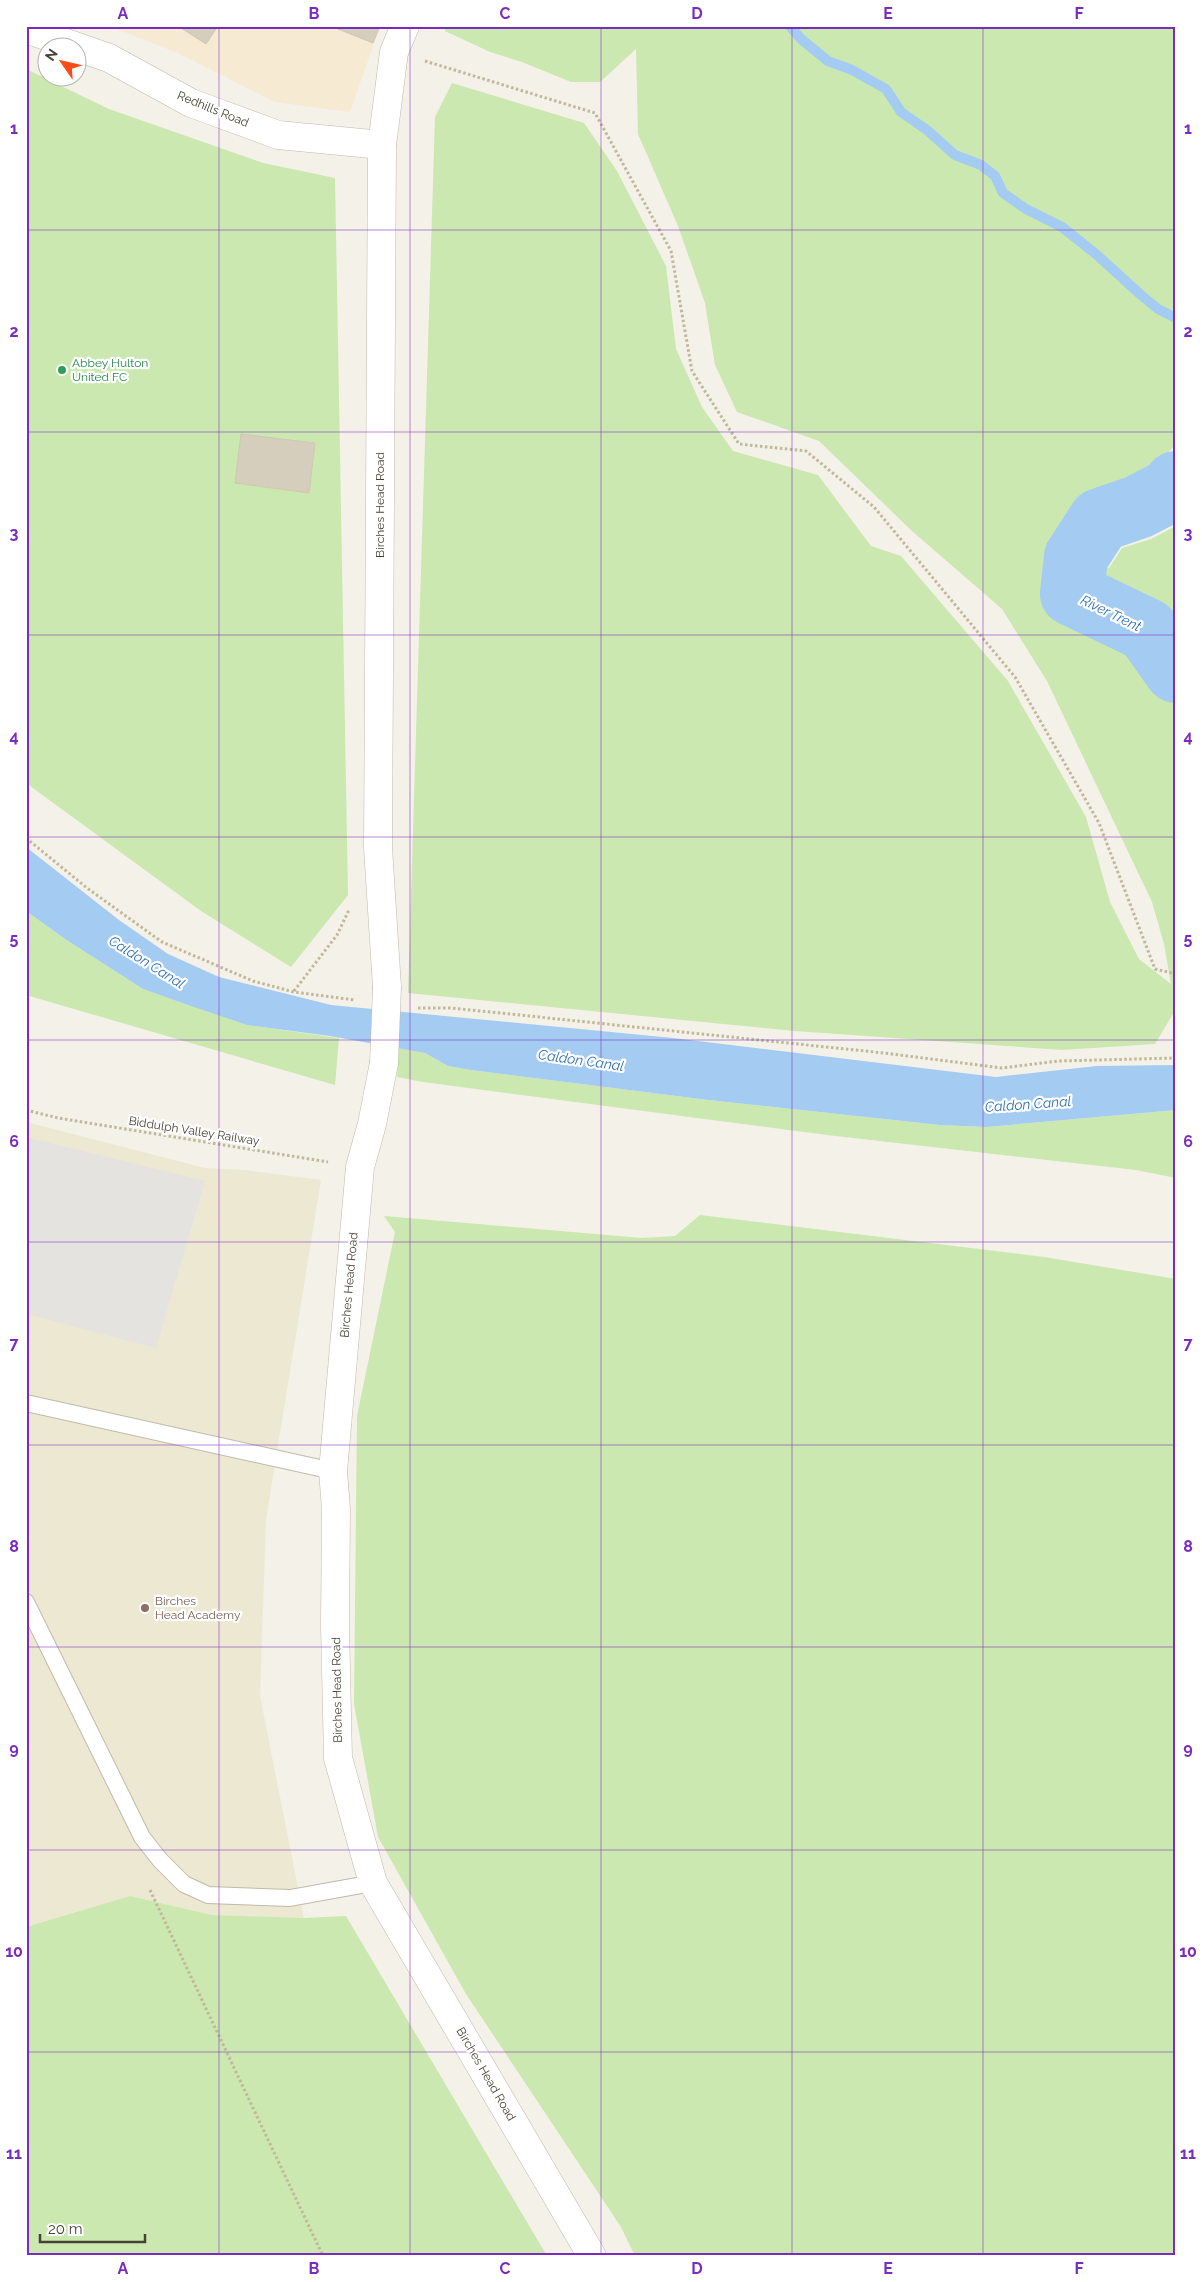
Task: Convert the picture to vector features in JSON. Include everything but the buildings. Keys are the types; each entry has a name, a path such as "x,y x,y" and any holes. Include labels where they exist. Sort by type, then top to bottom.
{"street":[{"name":"Birches Head Road","path":"405,26 394,52 382,145 378,848 388,987 384,1063 372,1124 360,1167 333,1471 336,1509 338,1758 373,1883 592,2256"},
{"name":"Redhills Road","path":"26,29 108,58 191,103 278,135 382,145"}],"lane":[{"path":"26,1403 333,1471"},
{"path":"26,1602 142,1838 160,1860 184,1884 208,1895 290,1898 373,1883"}],"path":[{"path":"394,52 595,113 671,251 692,371 739,444 806,451 874,507 1016,677 1099,824 1155,969 1176,974"},
{"path":"26,838 87,888 162,942 253,981 294,992 361,1001"},
{"path":"294,992 337,935 350,909"},
{"path":"414,1008 450,1008 539,1017 884,1053 1002,1068 1058,1061 1176,1058"},
{"name":"Biddulph Valley Railway","path":"26,1110 58,1118 360,1167"},
{"path":"149,1887 323,2256"}],"shaded area":[{"path":"109,26 380,26 350,112 275,102 180,54"},
{"name":"Birches Head Academy","path":"26,1122 205,1168 245,1170 321,1180 266,1520 260,1696 304,1918 212,1915 130,1896 26,1927"},
{"path":"26,1137 205,1181 156,1348 26,1314"}],"green space":[{"path":"446,26 1176,26 1176,445 1141,477 1105,492 1047,558 1109,568 1122,548 1151,539 1176,526 1176,1009 1155,1044 1062,1050 795,1031 408,993 435,117 452,83 584,123 617,171 666,266 676,349 702,407 733,451 818,475 871,546 901,556 1008,681 1086,817 1110,902 1139,959 1171,984 1164,944 1152,902 1047,681 1002,609 912,531 819,441 737,412 715,365 705,303 678,226 638,134 636,49 600,82 571,82 522,62 490,52 445,31"},
{"path":"26,69 38,75 38,88 65,88 109,109 263,163 335,178 348,895 291,967 201,911 26,783"},
{"path":"26,911 65,939 143,989 247,1025 339,1038 335,1085 26,995"},
{"path":"399,1048 425,1053 448,1066 471,1070 708,1100 940,1125 986,1127 1176,1110 1176,1178 1136,1170 827,1135 423,1082 397,1077"},
{"path":"700,1215 1044,1257 1176,1279 1176,2256 635,2256 621,2227 466,1994 378,1837 354,1704 357,1416 395,1232 384,1216 642,1238 675,1236"},
{"path":"130,1896 212,1915 304,1918 346,1916 547,2256 26,2256 26,1927"}],"water":[{"name":"Caldon Canal","path":"26,847 119,920 168,954 219,977 331,1005 673,1038 996,1077 1097,1066 1176,1065 1176,1110 986,1127 940,1125 708,1100 471,1070 448,1066 425,1053 330,1036 247,1025 143,989 65,939 26,911"}],"waterway":[{"path":"790,26 801,39 828,61 852,70 886,89 901,112 927,130 955,155 981,165 995,176 1003,193 1026,209 1062,227 1158,309 1176,318"},
{"name":"River Trent","path":"1176,483 1169,491 1138,507 1100,520 1076,557 1072,594 1147,630 1176,671"}],"place":[{"name":"Abbey Hulton United FC","path":"62,370"},
{"name":"Birches Head Academy","path":"145,1608"}]}
